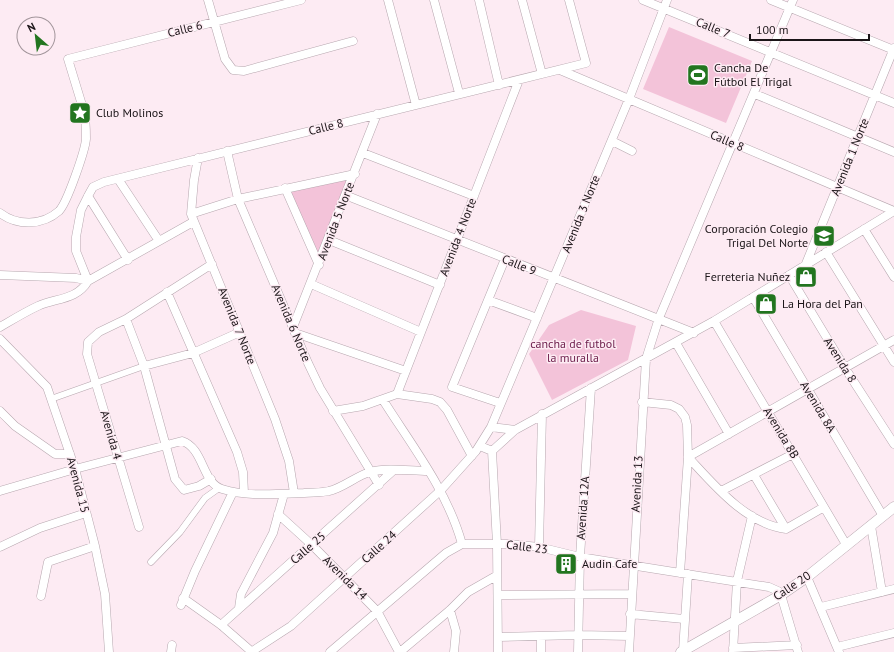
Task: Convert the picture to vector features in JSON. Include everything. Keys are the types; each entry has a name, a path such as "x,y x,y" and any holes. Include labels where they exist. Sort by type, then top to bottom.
{"street":[{"path":"208,0 225,58 233,70 244,71 353,41"},
{"name":"Calle 6","path":"0,213 11,220 23,223 47,219 60,210 69,194 86,141 83,108 68,59 301,0"},
{"path":"388,0 416,105"},
{"path":"434,0 459,93"},
{"path":"478,0 499,85"},
{"path":"522,0 542,74"},
{"name":"Calle 8","path":"88,196 93,187 104,182 459,93 586,64 569,0"},
{"name":"Calle 7","path":"643,0 894,103"},
{"name":"Avenida 3 Norte","path":"491,427 500,403 555,279 612,141 667,0"},
{"path":"771,0 894,49"},
{"name":"Avenida 13","path":"629,652 642,402 646,359 660,318 794,0"},
{"name":"Avenida 1 Norte","path":"805,266 894,49"},
{"name":"Calle 8","path":"560,70 894,211"},
{"name":"Avenida 4 Norte","path":"397,394 519,80"},
{"path":"755,94 894,152"},
{"name":"Avenida 5 Norte","path":"294,330 377,114"},
{"path":"612,141 632,151"},
{"name":"Avenida 6 Norte","path":"227,151 238,199 320,388 379,485"},
{"path":"363,153 474,196"},
{"name":"Avenida 7 Norte","path":"198,158 194,180 192,218 240,332 283,442 294,493"},
{"path":"0,327 38,306 74,295 85,286 88,281 128,260 192,218 238,199 355,174"},
{"path":"118,179 159,241"},
{"path":"285,188 319,265"},
{"name":"Calle 9","path":"345,195 555,279 694,332"},
{"path":"88,196 128,260"},
{"path":"88,196 81,210 76,237 76,251 88,281"},
{"path":"492,451 515,430 542,414 676,343 894,211"},
{"path":"864,230 894,276"},
{"path":"329,240 440,284"},
{"path":"826,252 894,362"},
{"path":"500,403 452,387 505,259"},
{"path":"211,480 190,490 184,490 179,487 175,479 144,366 126,319 212,264"},
{"path":"0,275 76,278 88,281"},
{"name":"Avenida 8","path":"789,275 845,368 894,444"},
{"path":"312,284 421,332"},
{"path":"167,292 241,464 244,493"},
{"name":"Avenida 8A","path":"753,297 883,516"},
{"path":"488,300 537,318"},
{"name":"Avenida 4","path":"126,319 99,332 88,342 86,354 97,384 139,527"},
{"name":"Avenida 8B","path":"714,321 847,546"},
{"path":"294,330 406,371"},
{"path":"51,399 97,384 144,366 194,353 240,332"},
{"name":"Avenida 15","path":"0,338 42,380 47,387 75,469 95,546 105,594 109,652"},
{"path":"688,457 894,340"},
{"path":"676,343 729,434"},
{"name":"Avenida 12A","path":"578,652 580,557 591,388"},
{"path":"333,411 363,406 397,394 440,402 447,410 472,456"},
{"path":"330,652 446,553 462,544 453,515 441,490 383,400"},
{"path":"642,402 671,405 679,409 685,417 687,425 688,457 682,651"},
{"path":"0,411 15,426 55,454 70,454"},
{"path":"539,547 542,414"},
{"path":"491,427 515,430"},
{"name":"Calle 24","path":"252,652 291,626 441,490 480,446 491,427"},
{"path":"0,491 165,444 182,441 190,445 196,452 211,480 219,488 233,492 284,494 329,491 371,472 394,470 428,471"},
{"path":"480,446 492,451"},
{"path":"492,451 496,576 498,595 498,652"},
{"path":"721,492 793,454"},
{"path":"688,457 721,492 752,516 780,528 786,529 824,506"},
{"name":"Calle 25","path":"221,625 394,470"},
{"path":"754,475 786,529"},
{"path":"151,562 180,532 205,498 219,488"},
{"path":"233,492 182,601 221,625 252,652"},
{"path":"240,608 241,594 273,533 284,494"},
{"name":"Calle 20","path":"682,651 781,595 807,577 894,508"},
{"path":"0,547 40,528 86,513"},
{"name":"Avenida 14","path":"278,514 312,545 377,612 400,652"},
{"path":"752,516 737,581 733,650 798,648 781,595"},
{"path":"871,526 882,592"},
{"name":"Calle 23","path":"462,544 496,544 539,547 580,557 633,564 684,574 769,587 778,591 781,595"},
{"path":"42,596 48,562 95,546"},
{"path":"400,652 450,610 468,592 496,576"},
{"path":"807,577 838,649 894,633"},
{"path":"821,607 894,589"},
{"path":"498,595 631,594"},
{"path":"450,610 456,631 454,652"},
{"path":"630,614 684,620"},
{"path":"498,637 578,634 630,636"},
{"path":"541,636 541,652"}],"green space":[{"name":"Cancha De Fútbol El Trigal","path":"669,27 752,61 726,123 643,89"},
{"path":"347,180 319,258 290,191"},
{"name":"cancha de futbol la muralla","path":"581,310 636,326 628,360 552,400 529,354 549,325"}],"place":[{"name":"Cancha De Fútbol El Trigal","path":"698,75"},
{"name":"Club Molinos","path":"80,113"},
{"name":"Corporación Colegio Trigal Del Norte","path":"824,236"},
{"name":"Ferreteria Nuñez","path":"806,277"},
{"name":"La Hora del Pan","path":"766,304"},
{"name":"Audin Cafe","path":"566,564"}]}
